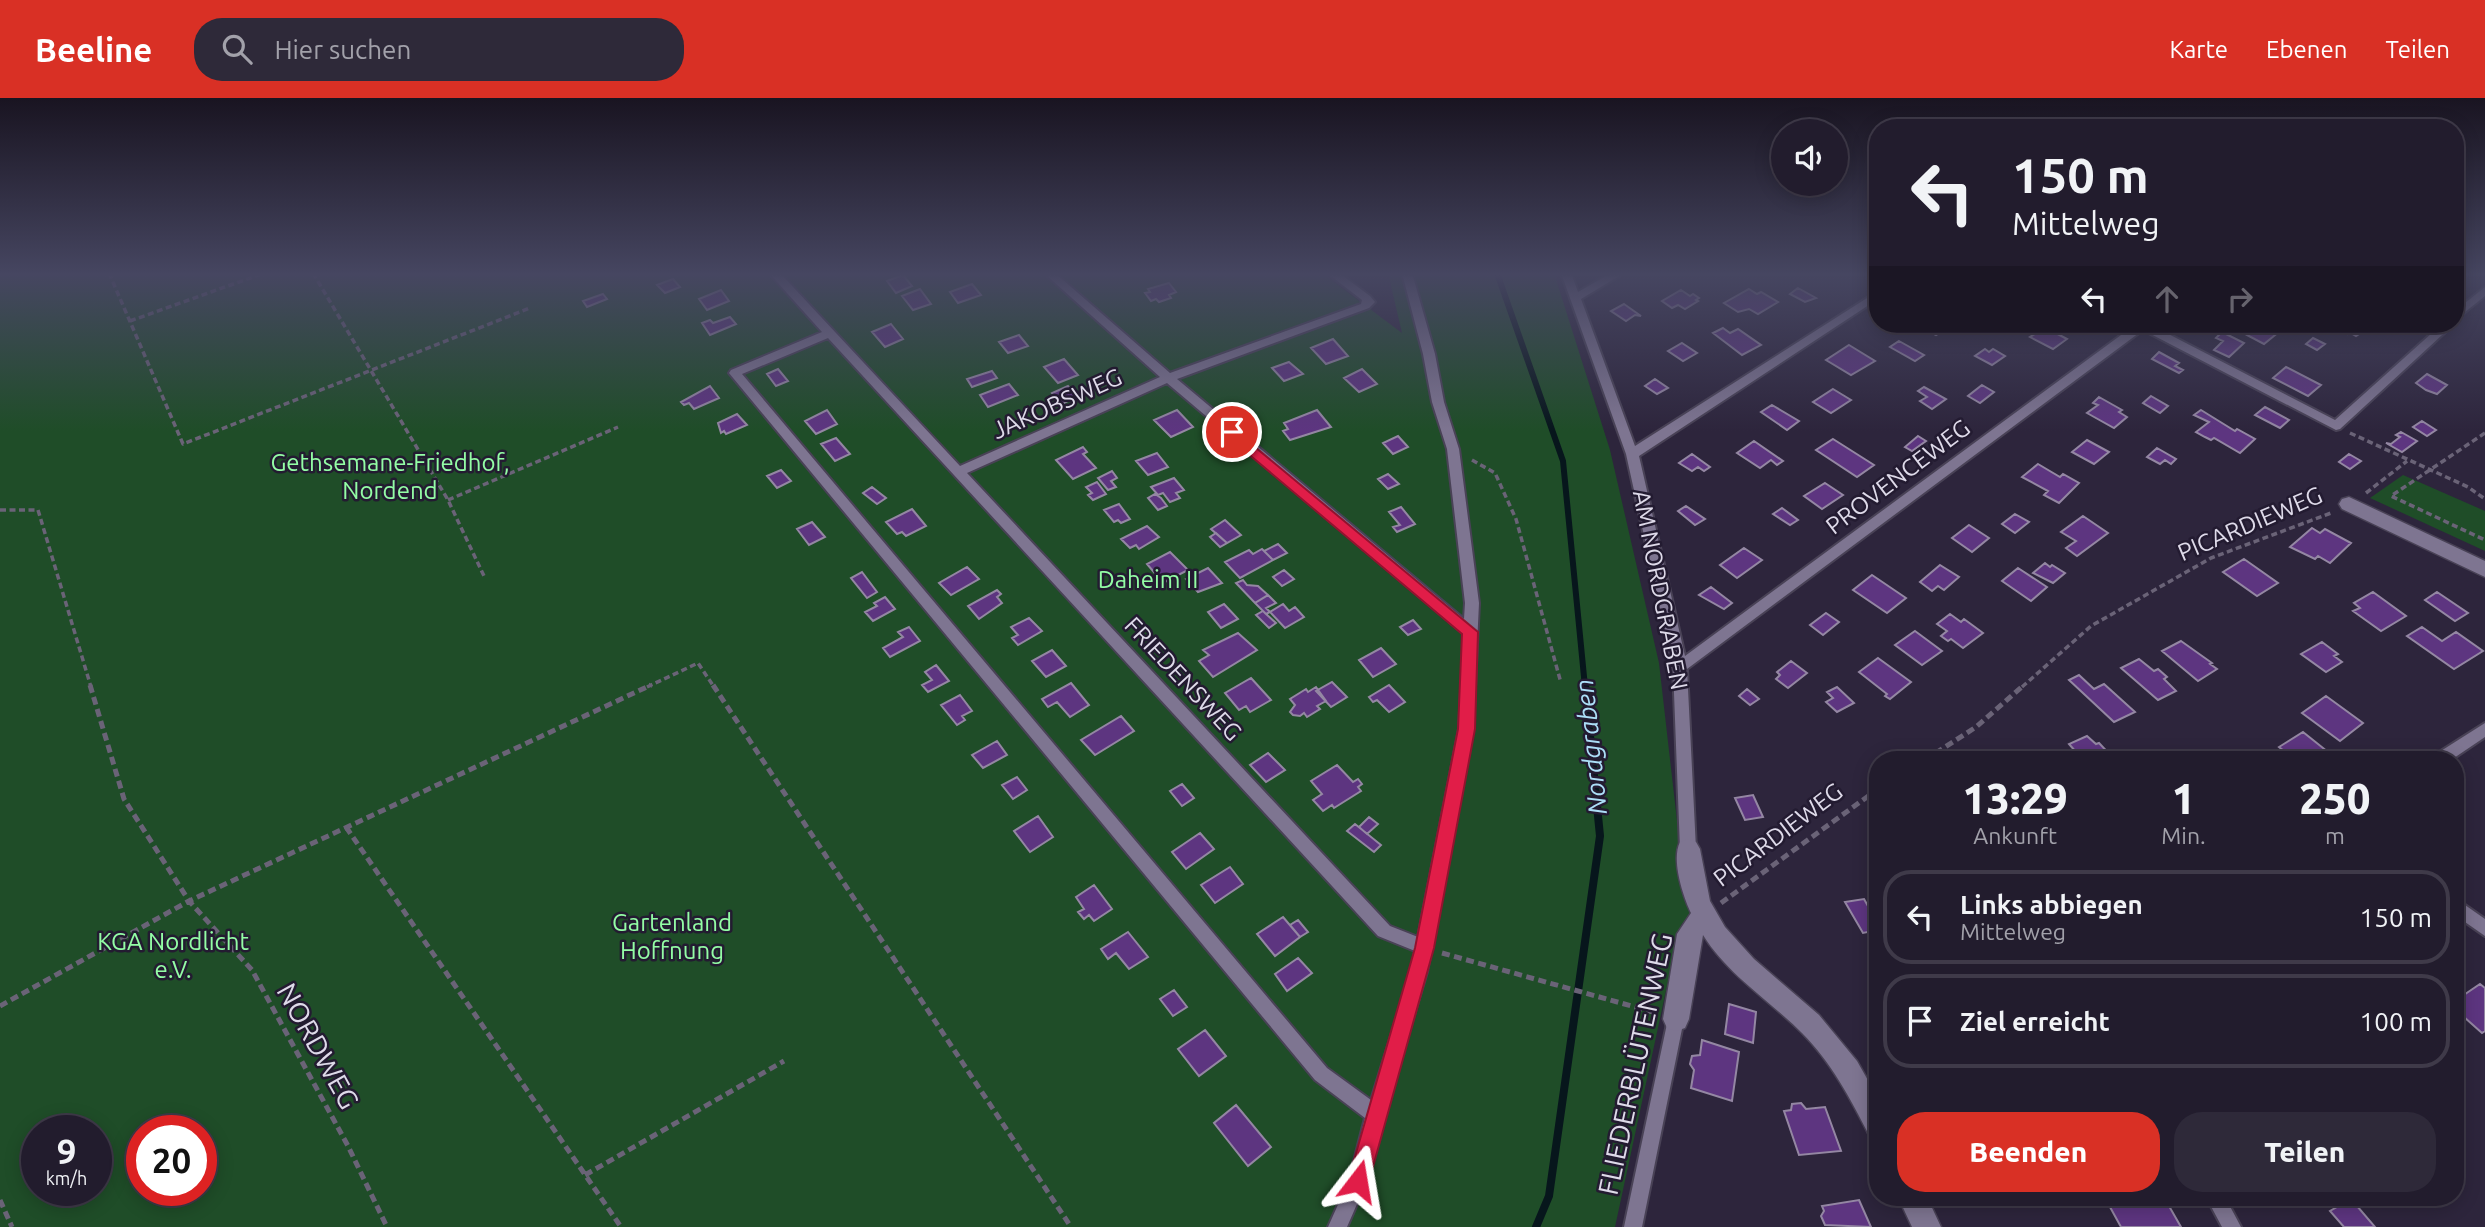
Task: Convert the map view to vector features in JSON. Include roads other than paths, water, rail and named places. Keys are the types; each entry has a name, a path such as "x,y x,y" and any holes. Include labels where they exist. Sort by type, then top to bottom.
{"street":[{"path":"2350,504 2485,570"},
{"name":"AM NORDGRABEN","path":"1688,849 1695,892 1704,916"},
{"path":"1704,916 1742,964 1826,1039 1855,1081 1869,1108"},
{"name":"FLIEDERBLÜTENWEG","path":"1676,1019 1689,934 1704,916"},
{"path":"1916,1206 1927,1227"}],"lane":[{"name":"FRIEDENSWEG","path":"823,326 1384,931 1425,948"},
{"path":"1109,326 1470,632"},
{"name":"JAKOBSWEG","path":"958,471 1168,378 1311,326"},
{"path":"1337,1227 1358,1181 1425,948 1466,729 1472,603 1453,449 1438,401 1421,326"},
{"name":"AM NORDGRABEN","path":"1586,326 1632,454 1680,667 1688,849"},
{"path":"1632,454 1831,326"},
{"path":"830,333 735,373 1321,1074 1376,1114"},
{"name":"PROVENCEWEG","path":"1680,667 2130,333"},
{"path":"2159,333 2336,426 2438,333"},
{"path":"2452,751 2485,729"},
{"path":"2464,912 2485,929"},
{"name":"FLIEDERBLÜTENWEG","path":"1633,1227 1676,1019"},
{"path":"2220,1206 2232,1227"}],"waterway":[{"name":"Nordgraben","path":"1515,326 1563,461 1585,687"},
{"name":"Nordgraben","path":"1536,1227 1549,1196 1600,836 1585,685"}],"park label":[{"name":"Gethsemane-Friedhof, Nordend","path":"390,477"},
{"name":"Daheim II","path":"1148,580"},
{"name":"Gartenland Hoffnung","path":"672,937"},
{"name":"KGA Nordlicht e.V.","path":"173,956"}]}
